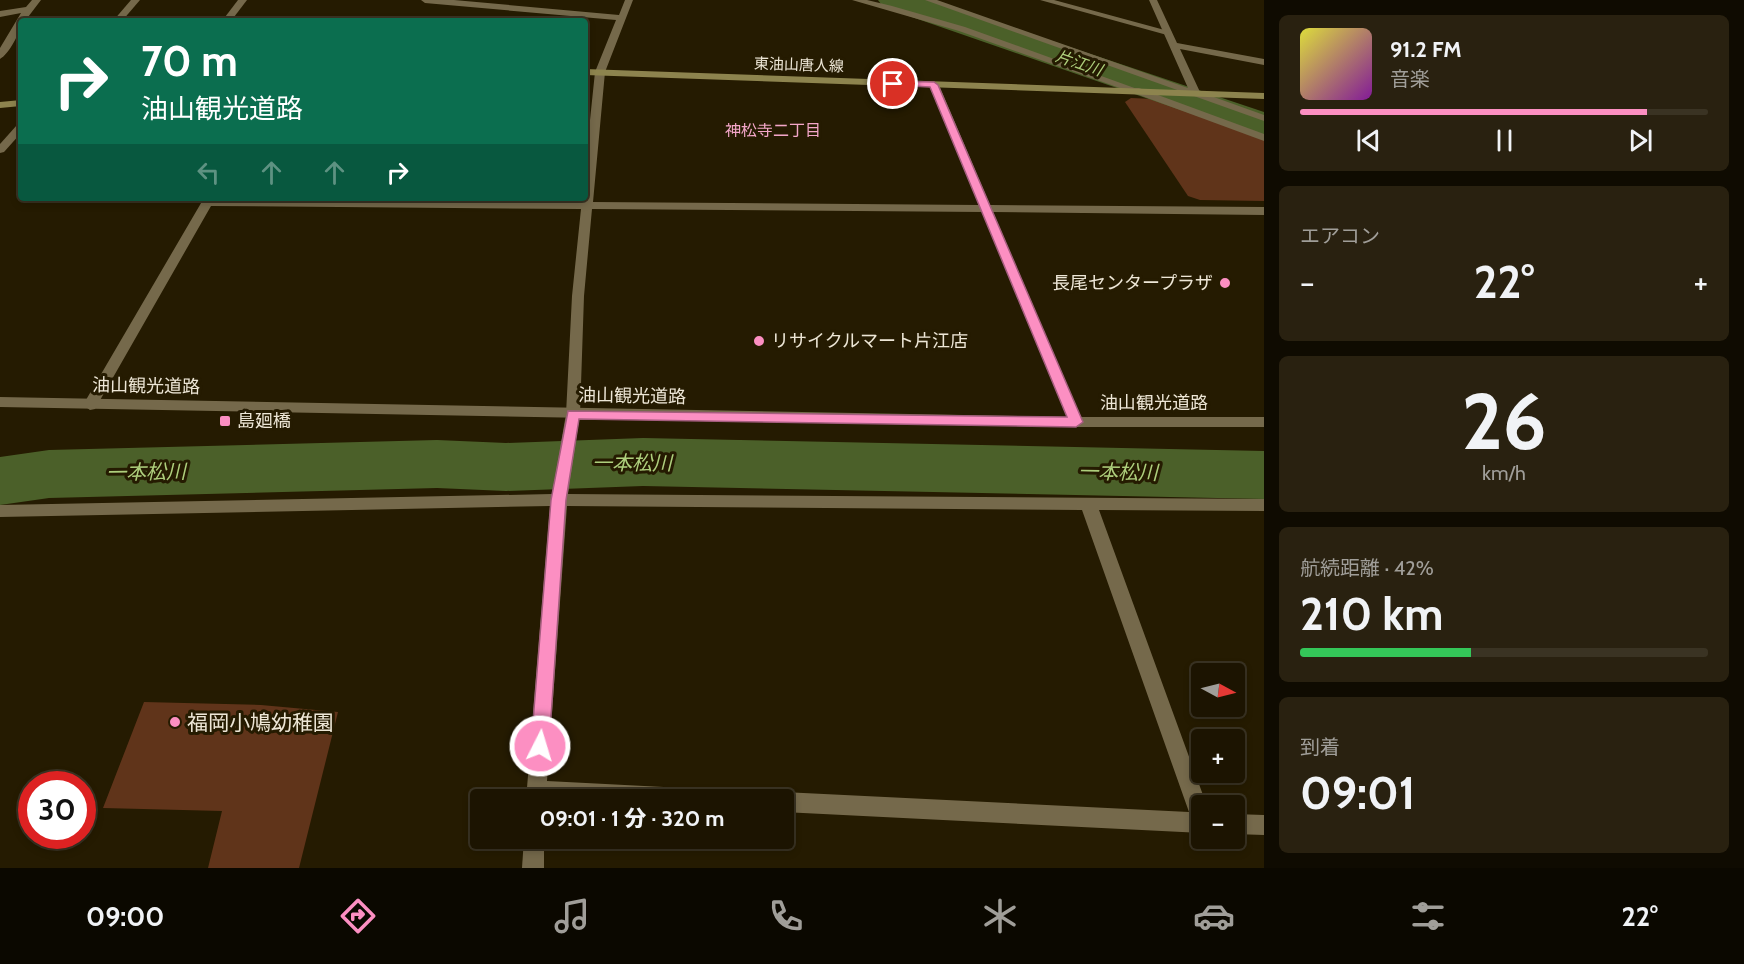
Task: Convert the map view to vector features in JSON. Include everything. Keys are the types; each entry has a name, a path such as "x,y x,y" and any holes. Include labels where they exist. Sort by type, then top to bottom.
{"main road":[{"name":"東油山唐人線","path":"588,72 1264,96"},
{"path":"0,105 18,103"}],"street":[{"path":"24,18 37,0"},
{"path":"120,18 136,0"},
{"path":"228,18 243,0"},
{"path":"425,0 623,18"},
{"path":"588,187 600,72 629,0"},
{"path":"856,0 886,6 1139,90 1264,138"},
{"path":"929,0 1264,118"},
{"path":"1044,0 1167,32"},
{"path":"1153,0 1173,45 1190,93"},
{"path":"0,14 30,9"},
{"path":"0,56 18,28"},
{"path":"1173,45 1264,62"},
{"path":"934,85 1076,422"},
{"path":"0,150 18,130"},
{"path":"90,405 208,201"},
{"path":"272,201 586,206 1264,211"},
{"path":"536,789 560,495 573,414 578,296 587,201"},
{"name":"油山観光道路","path":"0,402 1076,422 1264,422"},
{"path":"0,511 560,495 1264,506"},
{"path":"1088,503 1193,795"},
{"path":"794,802 1191,821"},
{"path":"1245,824 1264,825"},
{"path":"532,868 533,849"}],"shaded area":[{"path":"1131,98 1155,99 1264,140 1264,201 1200,200 1188,196 1125,102"},
{"path":"144,702 261,705 338,712 299,868 208,868 222,811 103,808"}],"waterway":[{"name":"片江川","path":"895,0 1264,126"},
{"name":"一本松川","path":"0,481 49,474 437,464 506,467 643,462 1264,475"}],"place":[{"name":"長尾センタープラザ","path":"1225,283"},
{"name":"リサイクルマート片江店","path":"759,341"},
{"name":"島廻橋","path":"225,421"},
{"name":"福岡小鳩幼稚園","path":"175,722"}],"district":[{"name":"神松寺二丁目","path":"773,130"}],"route":[{"path":"540,746 559,500 573,414 1076,422 934,85 893,84"}]}
